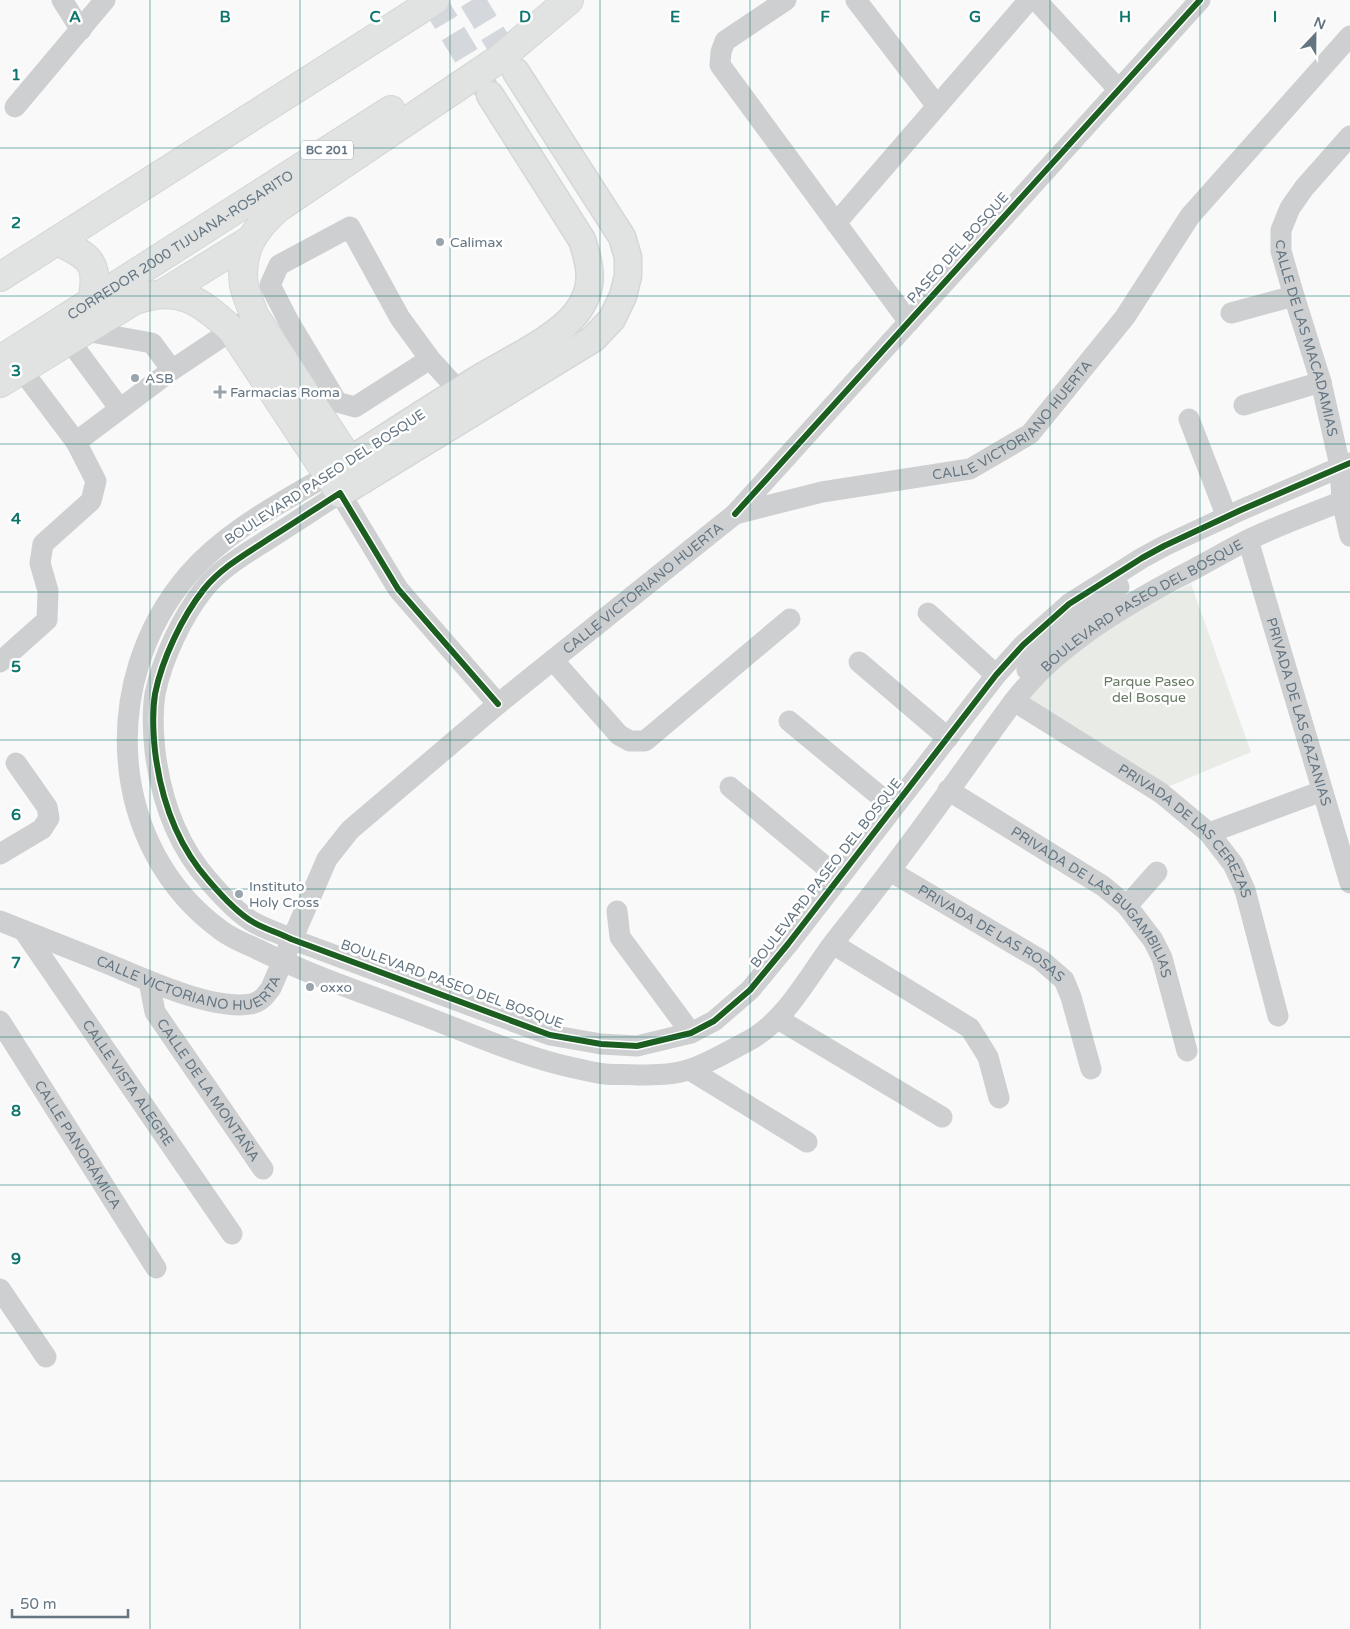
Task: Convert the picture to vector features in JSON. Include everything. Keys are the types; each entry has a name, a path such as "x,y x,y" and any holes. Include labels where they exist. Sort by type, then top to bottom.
{"highway":[{"path":"0,277 435,0"},
{"name":"CORREDOR 2000 TIJUANA-ROSARITO","path":"8,367 92,301 562,0"},
{"path":"345,477 270,324 244,286 244,263 250,240 262,222 278,208 499,59 569,0"},
{"path":"164,293 250,240"},
{"path":"57,241 85,255 92,264 95,272 92,301"},
{"path":"8,367 77,336 132,301 146,295 164,293 188,298 210,310 232,330 345,477"}],"main road":[{"name":"BOULEVARD PASEO DEL BOSQUE","path":"345,477 594,339 612,320 623,296 628,276 628,257 622,237 516,72"},
{"name":"BOULEVARD PASEO DEL BOSQUE","path":"345,477 459,391 564,328 578,312 586,296 591,278 589,261 582,240 490,95"}],"street":[{"path":"62,0 80,30"},
{"path":"16,107 105,0"},
{"path":"786,0 725,41 721,52 720,65 909,322"},
{"path":"856,0 938,106"},
{"path":"836,223 1029,0"},
{"path":"1036,0 1119,90"},
{"name":"PASEO DEL BOSQUE","path":"735,514 1200,0"},
{"name":"CALLE VICTORIANO HUERTA","path":"0,921 149,981 204,1000 251,1004 263,999 271,988 327,860 350,830 498,704 735,514 822,492 970,468 1030,434 1125,317 1190,216 1350,36"},
{"name":"CALLE DE LAS MACADAMIAS","path":"1350,136 1304,188 1290,208 1281,230 1281,251 1345,465 1350,536"},
{"path":"430,359 356,406 347,406 337,402 270,324 270,285 280,265 350,227 400,318 430,359 459,391"},
{"path":"1231,313 1294,296"},
{"path":"76,442 172,370 232,330 270,324"},
{"path":"77,336 152,343 172,370"},
{"path":"77,336 120,409"},
{"path":"0,662 47,620 48,591 40,563 43,544 91,501 96,481 76,442 8,367"},
{"path":"1244,405 1321,382"},
{"path":"1189,419 1227,517"},
{"name":"BOULEVARD PASEO DEL BOSQUE","path":"345,477 224,568 205,588 189,610 175,636 155,694 152,730 158,775 166,808 177,834 195,865 221,896 252,922 291,939 550,1035 600,1044 637,1046 691,1033 714,1021 750,990 788,944 996,675 1023,645 1069,604 1142,558 1227,517 1345,465"},
{"path":"345,477 398,589 498,704"},
{"name":"BOULEVARD PASEO DEL BOSQUE","path":"345,477 243,526 212,550 187,576 170,599 155,626 143,654 133,684 128,715 126,744 129,772 134,802 141,825 169,878 191,904 224,933 282,962 542,1061 604,1074 657,1075 690,1070 752,1039 778,1019 890,871 1019,695 1050,662 1093,628 1146,594 1248,540 1346,499"},
{"name":"PRIVADA DE LAS GAZANIAS","path":"1248,540 1350,883"},
{"path":"1019,695 1022,676 1051,639 1130,579 1142,558"},
{"path":"928,613 996,675"},
{"path":"553,660 619,735 630,740 645,740 790,619"},
{"path":"859,662 948,738"},
{"name":"PRIVADA DE LAS CEREZAS","path":"1019,695 1161,793 1209,833 1234,864 1245,890 1278,1016"},
{"path":"789,721 893,807"},
{"path":"0,854 42,829 49,818 47,807 16,763"},
{"path":"730,787 839,878"},
{"name":"PRIVADA DE LAS BUGAMBILIAS","path":"948,790 1103,886 1139,920 1153,940 1162,958 1187,1051"},
{"path":"1209,833 1322,791"},
{"name":"PRIVADA DE LAS ROSAS","path":"890,871 1041,960 1064,980 1071,997 1091,1069"},
{"path":"1126,906 1158,872"},
{"path":"617,911 620,937 691,1033"},
{"name":"CALLE VISTA ALEGRE","path":"24,930 232,1234"},
{"path":"833,944 970,1028 988,1057 1000,1098"},
{"name":"CALLE DE LA MONTAÑA","path":"149,981 155,1012 263,1169"},
{"path":"778,1019 942,1118"},
{"name":"CALLE PANORÁMICA","path":"0,1021 156,1268"},
{"path":"690,1070 807,1142"},
{"path":"0,1289 46,1357"}],"green space":[{"name":"Parque Paseo del Bosque","path":"1191,584 1251,752 1165,788 1027,699 1102,628"}],"tunnel":[{"path":"433,0 488,92"},
{"path":"472,0 516,72"}],"cycle path":[{"path":"735,514 1200,0"},
{"path":"498,704 398,589 340,493 225,568 204,589 188,612 168,653 155,694 153,715 154,737 161,787 179,837 197,867 235,909 262,927 550,1035 601,1044 637,1046 691,1033 714,1021 750,990 788,944 996,675 1023,645 1069,604 1164,546 1350,463"}],"place":[{"name":"Calimax","path":"440,242"},
{"name":"ASB","path":"135,378"},
{"name":"Farmacias Roma","path":"220,392"},
{"name":"Instituto Holy Cross","path":"239,894"},
{"name":"oxxo","path":"310,987"}]}
